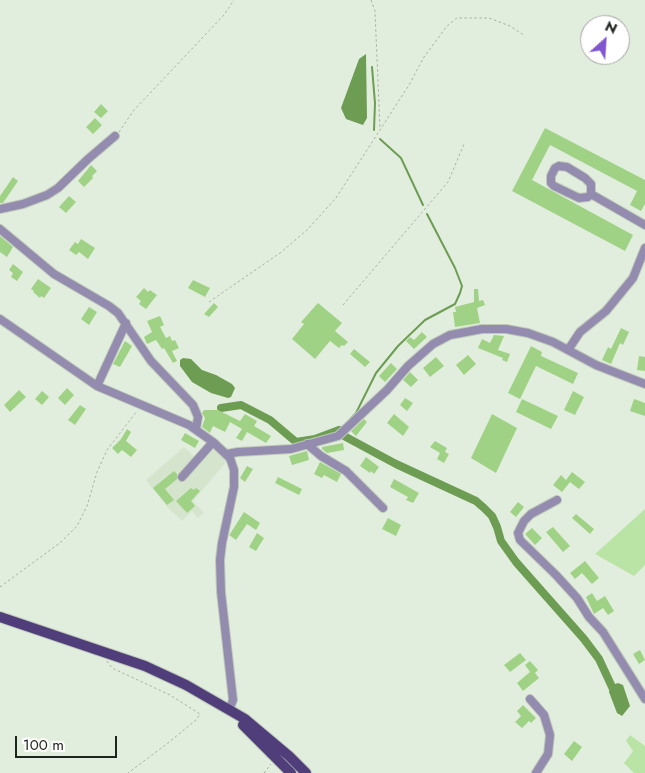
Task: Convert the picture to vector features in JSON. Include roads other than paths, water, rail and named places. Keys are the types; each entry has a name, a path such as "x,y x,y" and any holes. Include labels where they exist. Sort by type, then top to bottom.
{"main road":[{"path":"0,617 151,669 186,685 245,719 306,773"},
{"path":"229,710 291,773"}],"street":[{"path":"0,209 48,196 115,136"},
{"path":"562,166 582,175 590,184 591,194 588,197 579,198 558,189 551,183 553,171 562,166"},
{"path":"591,194 645,225"},
{"path":"0,229 54,274 109,306 118,314 152,361 193,405 198,416 196,429"},
{"path":"568,350 580,332 606,311 633,278 642,262 645,248"},
{"path":"0,319 97,386 196,429 228,454 233,466 234,482 220,560 220,592 233,700 229,710"},
{"path":"97,386 126,323"},
{"path":"228,454 291,449 338,436 387,390 408,366 433,344 450,335 482,328 506,329 528,333 568,350 596,365 645,384"},
{"path":"182,477 213,442"},
{"path":"307,444 321,456 346,471 383,508"},
{"path":"557,500 531,514 518,529 518,536 577,598 603,632 645,699"},
{"path":"530,699 544,715 550,735 548,754 536,773"}],"waterway":[{"path":"372,67 375,103 374,130"},
{"path":"380,139 401,158 423,205"},
{"path":"341,429 356,413 376,373 398,346 425,320 455,304 460,293 462,286 455,268 427,214"},
{"path":"221,408 241,405 270,420 296,442 315,439 339,430"},
{"path":"344,436 396,464 476,501 484,508 492,516 501,541 516,562 584,639 599,659 613,689"}]}
